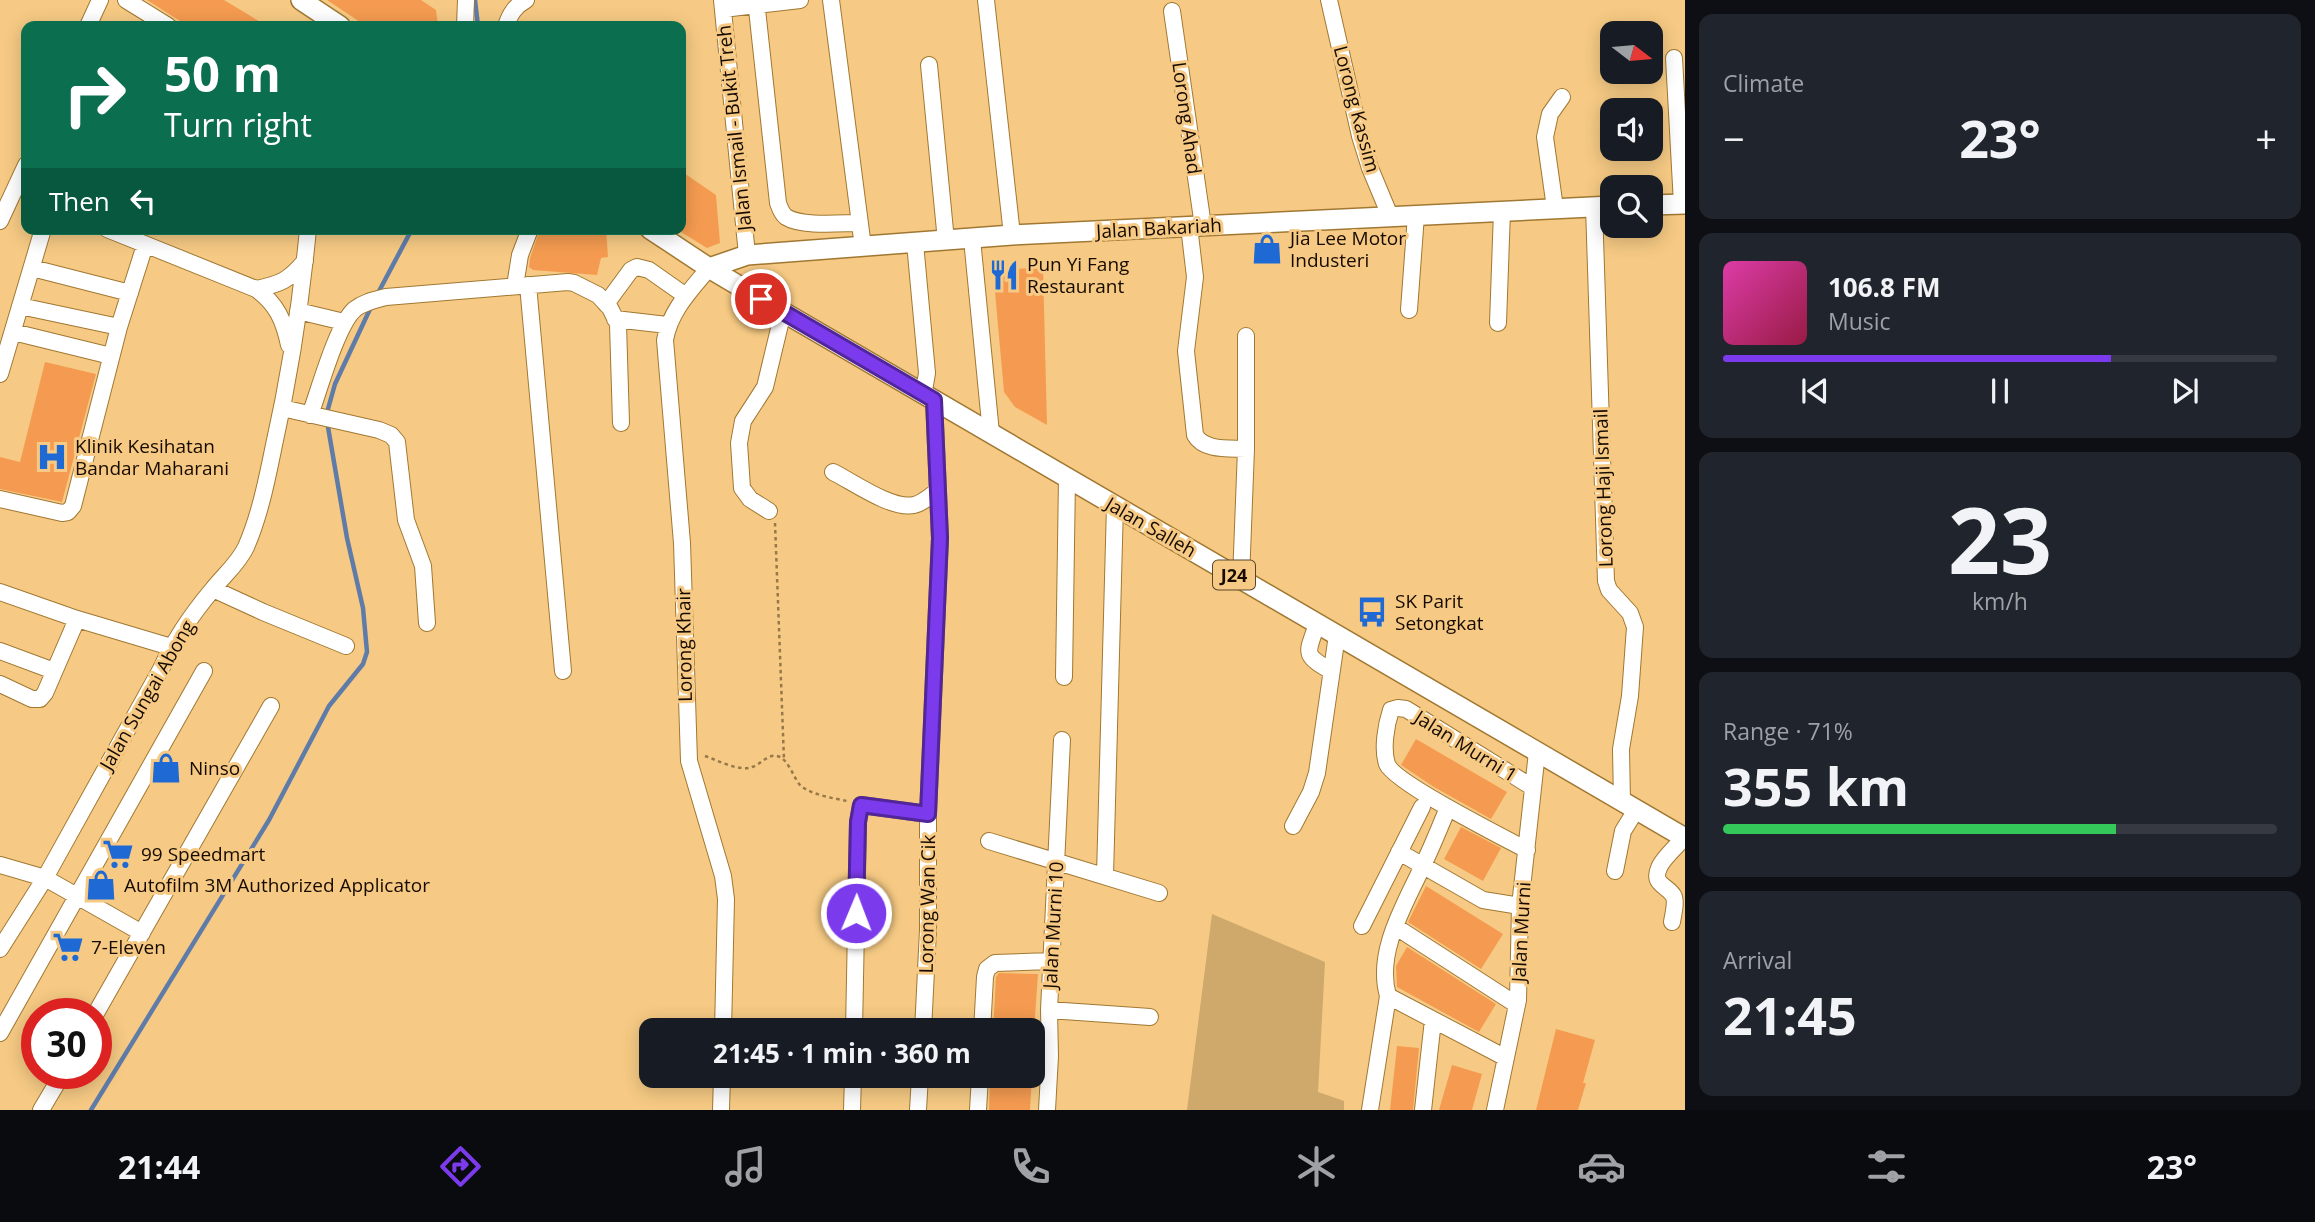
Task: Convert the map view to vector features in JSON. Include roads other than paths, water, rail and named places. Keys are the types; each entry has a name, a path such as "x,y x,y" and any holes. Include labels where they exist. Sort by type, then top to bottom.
{"main road":[{"path":"304,1 333,21"},
{"path":"1663,205 1684,204"},
{"name":"Jalan Bakariah","path":"709,268 747,256 1012,235 1600,206"},
{"name":"J24","path":"659,235 761,299"},
{"path":"747,256 744,270 761,299"},
{"name":"Jalan Salleh","path":"761,299 1684,838"}],"street":[{"path":"90,21 100,0"},
{"path":"126,0 159,21"},
{"path":"465,21 466,0"},
{"path":"509,21 517,5 526,0"},
{"path":"722,4 800,0"},
{"path":"831,0 863,247"},
{"path":"986,0 1012,235"},
{"name":"Lorong Kassim","path":"1329,0 1360,136 1390,216"},
{"path":"757,2 781,212 788,218 802,222 860,223"},
{"name":"Jalan Ismail - Bukit Treh","path":"722,4 747,256"},
{"name":"Lorong Ahad","path":"1172,11 1196,226 1195,277 1185,341 1195,435 1200,443 1206,446 1246,449"},
{"path":"1674,58 1684,204"},
{"path":"929,65 946,241"},
{"path":"1555,208 1545,137 1550,114 1562,97"},
{"path":"0,222 21,176"},
{"path":"0,222 15,207 21,205"},
{"path":"1498,323 1502,211"},
{"path":"1409,310 1416,215"},
{"path":"0,374 41,235"},
{"path":"121,235 256,289 275,306 284,321 291,356"},
{"name":"Jalan Sungai Abong","path":"0,948 45,878 171,647 245,550 266,483 282,408 307,235"},
{"path":"528,235 520,255 522,286 563,671"},
{"name":"Lorong Haji Ismail","path":"1603,238 1606,581 1609,590 1630,614 1635,627 1630,695 1621,749 1629,806"},
{"path":"972,239 990,433"},
{"name":"Lorong Wan Cik","path":"915,243 927,373 925,385 937,491 939,550 928,814 928,930 924,1018"},
{"path":"0,499 62,513 68,512 73,506 119,327 145,245"},
{"path":"256,289 272,286 289,278 305,261"},
{"path":"606,304 631,270 637,267 649,270 686,296"},
{"path":"32,268 130,293"},
{"path":"615,318 667,325 674,311 709,268"},
{"path":"310,415 344,322 365,303 386,297 574,283 598,295 615,318 619,341 621,423"},
{"path":"20,306 119,327"},
{"path":"298,312 344,322"},
{"path":"769,511 750,499 742,488 739,443 743,421 765,387 783,312"},
{"name":"Lorong Khair","path":"667,325 665,340 682,543 688,751 723,876 726,899 723,1018"},
{"path":"13,332 111,356"},
{"path":"1241,579 1246,449 1246,336"},
{"path":"282,408 379,430 391,435 397,442 406,520 423,566 426,623"},
{"path":"833,472 896,505 910,506 921,503 937,491"},
{"path":"1064,677 1067,478"},
{"path":"1105,876 1115,505"},
{"path":"213,589 346,646"},
{"path":"0,594 171,647"},
{"path":"0,684 32,699 40,699 77,619"},
{"path":"1317,624 1309,656 1311,660 1331,671"},
{"path":"1293,826 1311,792 1317,773 1337,635"},
{"path":"0,651 54,671"},
{"path":"0,1033 204,671"},
{"path":"105,998 271,706"},
{"name":"Jalan Murni 1","path":"1448,808 1395,774 1388,766 1387,722 1391,710 1406,709 1532,787"},
{"name":"Jalan Murni 10","path":"1047,1110 1048,1010 1062,740"},
{"name":"Jalan Murni","path":"1495,1110 1517,1005 1520,906 1537,752"},
{"path":"854,1018 858,822 861,805 928,814"},
{"path":"1615,871 1629,806"},
{"path":"1362,926 1422,807"},
{"path":"1370,1110 1388,996 1384,983 1385,965 1395,927 1448,808 1527,850"},
{"path":"1672,922 1672,895 1659,884 1657,877 1662,863 1684,838"},
{"path":"989,841 1159,893"},
{"path":"1399,852 1483,900 1520,906"},
{"path":"0,865 45,878 142,933"},
{"path":"1395,927 1517,1005"},
{"path":"983,1018 987,969 995,963 1051,961"},
{"path":"1388,996 1506,1058"},
{"path":"1048,1010 1150,1017"},
{"path":"1423,1110 1433,1020"},
{"path":"721,1110 722,1088"},
{"path":"852,1110 853,1088"},
{"path":"918,1110 919,1088"},
{"path":"978,1110 979,1088"},
{"path":"41,1110 53,1089"}],"waterway":[{"path":"475,0 477,21"},
{"path":"378,293 409,235"},
{"path":"328,409 335,384 371,307"},
{"path":"91,1110 269,820 329,706 363,664 367,652 363,608 347,538 328,427"}],"place":[{"name":"Jia Lee Motor Industeri","path":"1267,249"},
{"name":"Pun Yi Fang Restaurant","path":"1004,275"},
{"name":"Klinik Kesihatan Bandar Maharani","path":"52,457"},
{"name":"SK Parit Setongkat","path":"1372,612"},
{"name":"Ninso","path":"166,768"},
{"name":"99 Speedmart","path":"118,854"},
{"name":"Autofilm 3M Authorized Applicator","path":"101,885"},
{"name":"7-Eleven","path":"68,947"}]}
